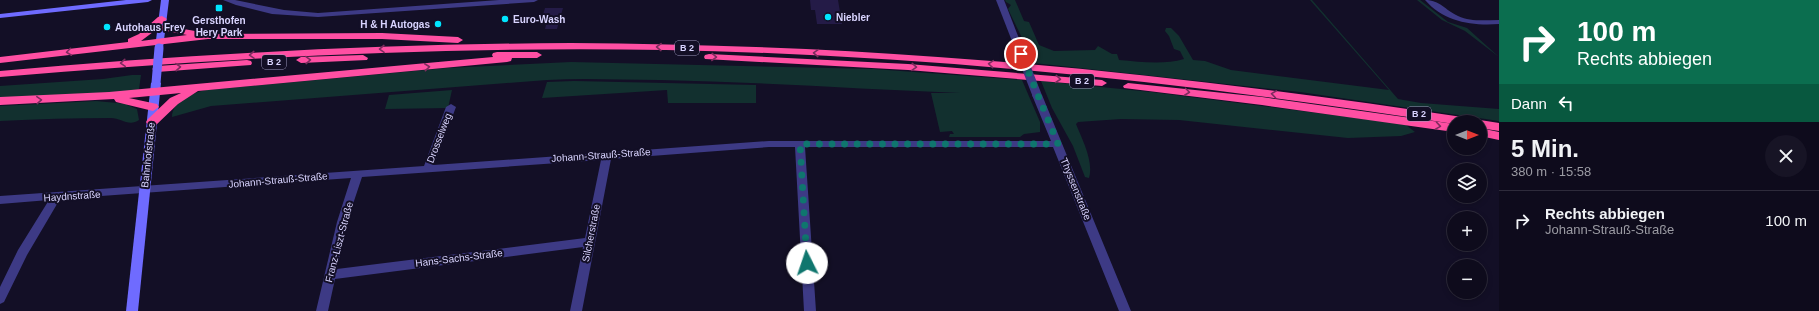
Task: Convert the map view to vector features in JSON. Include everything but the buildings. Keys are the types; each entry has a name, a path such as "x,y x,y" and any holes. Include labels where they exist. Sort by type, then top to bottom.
{"highway":[{"path":"121,45 143,36 162,24 208,36"},
{"path":"0,60 121,45 160,44 208,36 403,36 519,46"},
{"name":"B 2","path":"0,74 170,60 288,53 519,46 761,50 959,62 1201,85 1447,119"},
{"path":"0,101 109,96 155,87 201,87 549,54"},
{"name":"B 2","path":"0,82 170,68 293,61 426,56 549,54 768,59 990,73 1214,96 1447,127"},
{"path":"152,122 182,96 201,87"},
{"path":"109,96 154,107"},
{"path":"1487,125 1499,127"},
{"path":"1487,133 1499,136"}],"main road":[{"path":"0,16 148,0"},
{"name":"Bahnhofstraße","path":"132,311 165,0"}],"street":[{"path":"227,0 275,12 312,15 534,0"},
{"name":"Thyssenstraße","path":"1000,0 1125,311"},
{"path":"1429,0 1456,20 1473,23 1499,22"},
{"name":"Drosselweg","path":"428,168 451,108"},
{"name":"Johann-Strauß-Straße","path":"145,190 358,173 769,144 1058,144"},
{"path":"800,144 810,311"},
{"name":"Silcherstraße","path":"576,311 607,155"},
{"name":"Franz-Liszt-Straße","path":"322,311 342,222 358,173"},
{"name":"Haydnstraße","path":"0,200 145,190"},
{"path":"0,299 22,253 56,197"},
{"name":"Hans-Sachs-Straße","path":"329,275 589,242"}],"green space":[{"path":"1005,0 1015,0 1024,21 1029,22 1039,45 1054,51 1095,50 1098,46 1112,54 1117,54 1119,60 1168,62 1184,59 1180,51 1174,49 1169,36 1165,31 1166,28 1171,28 1179,36 1193,60 1205,61 1231,70 1389,90 1310,0 1312,0 1398,99 1421,103 1499,109 1499,121 1487,119 1487,115 1458,115 1300,92 1034,63 1008,9 1011,5"},
{"path":"1417,0 1420,0 1448,22 1467,28 1499,57 1465,31 1442,20"},
{"path":"571,62 874,69 1022,80 1040,122 1040,132 1024,134 1020,137 949,137 950,134 954,134 952,131 940,132 931,93 960,93 735,82 660,80 547,80 211,106 172,117 176,106 185,98 207,90 447,68"},
{"path":"141,75 139,89 136,91 0,98 0,86 103,79"},
{"path":"574,81 756,85 756,103 668,103 667,90 542,98 547,82"},
{"path":"1041,81 1151,92 1357,118 1406,125 1415,132 1401,136 1348,138 1179,120 1121,119 1078,122 1076,124 1089,158 1089,178 1085,177 1073,146 1052,108"},
{"path":"452,90 448,108 385,109 389,95"},
{"path":"96,101 128,104 127,105 137,109 139,120 132,123 115,118 0,121 0,106"}],"place":[{"name":"Gersthofen Hery Park","path":"219,8"},
{"name":"Niebler","path":"828,17"},
{"name":"Euro-Wash","path":"505,19"},
{"name":"H & H Autogas","path":"438,24"},
{"name":"Autohaus Frey","path":"107,27"}],"route":[{"path":"807,263 800,144 1058,144 1021,54"}]}
